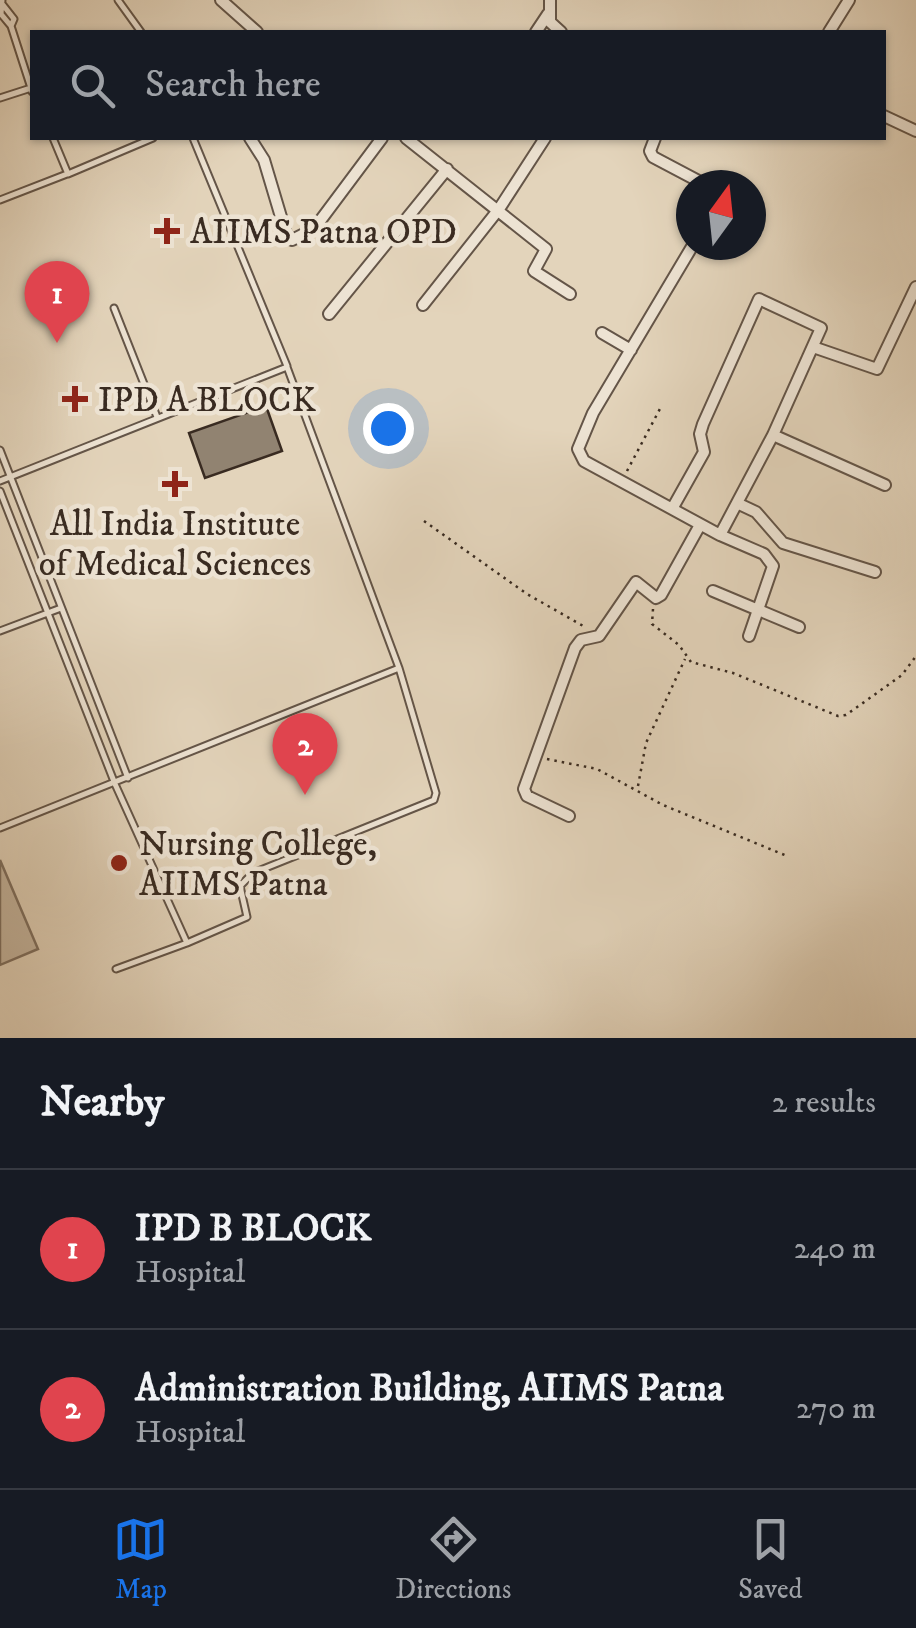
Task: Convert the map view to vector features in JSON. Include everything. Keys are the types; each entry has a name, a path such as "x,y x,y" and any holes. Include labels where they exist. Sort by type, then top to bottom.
{"street":[{"path":"222,0 255,30"},
{"path":"537,30 548,14 550,0"},
{"path":"831,30 849,0"},
{"path":"548,14 560,30"},
{"path":"886,117 916,130"},
{"path":"251,140 264,160 284,231 292,240 314,229 381,140"},
{"path":"409,140 546,250 534,270 570,294"},
{"path":"423,306 498,209 543,140"},
{"path":"653,140 650,151 653,157 678,170"},
{"path":"329,314 446,169"},
{"path":"684,260 578,449 584,461 771,560 772,572 749,636"},
{"path":"812,348 877,369 916,287"},
{"path":"672,509 704,452 700,434 703,424 759,299 821,328 774,435 720,536"},
{"path":"602,333 631,350"},
{"path":"774,435 884,485"},
{"path":"739,504 756,512 783,542 876,572"},
{"path":"569,816 527,796 524,789 536,746 575,648 581,640 599,636 636,582 656,598 667,588 700,525"},
{"path":"713,591 798,627"}],"lane":[{"path":"118,0 140,30"},
{"path":"2,2 11,10 11,26 30,84"},
{"path":"0,98 30,90"},
{"path":"54,140 68,174"},
{"path":"0,200 149,140"},
{"path":"116,969 247,917 240,886 254,873 434,800 436,793 398,668 287,366 194,140"},
{"path":"114,308 158,418"},
{"path":"0,481 287,366"},
{"path":"0,450 128,778"},
{"path":"0,491 45,614 115,784 187,944"},
{"path":"0,631 60,608"},
{"path":"0,828 398,668"}],"path":[{"path":"621,481 662,405"},
{"path":"424,521 526,594 599,636"},
{"path":"656,598 652,624 678,645 685,658 838,716 846,716 894,681 916,656"},
{"path":"638,788 646,743 685,658"},
{"path":"536,746 550,762 597,768 664,805 788,856"}],"shaded area":[{"path":"0,860 38,949 0,965"}],"building":[{"path":"266,406 282,451 205,478 189,433"}],"place":[{"name":"AIIMS Patna OPD","path":"167,231"},
{"name":"IPD B BLOCK","path":"57,343"},
{"name":"IPD A BLOCK","path":"75,399"},
{"name":"All India Institute of Medical Sciences","path":"175,484"},
{"name":"Administration Building, AIIMS Patna","path":"305,795"},
{"name":"Nursing College, AIIMS Patna","path":"119,863"}]}
